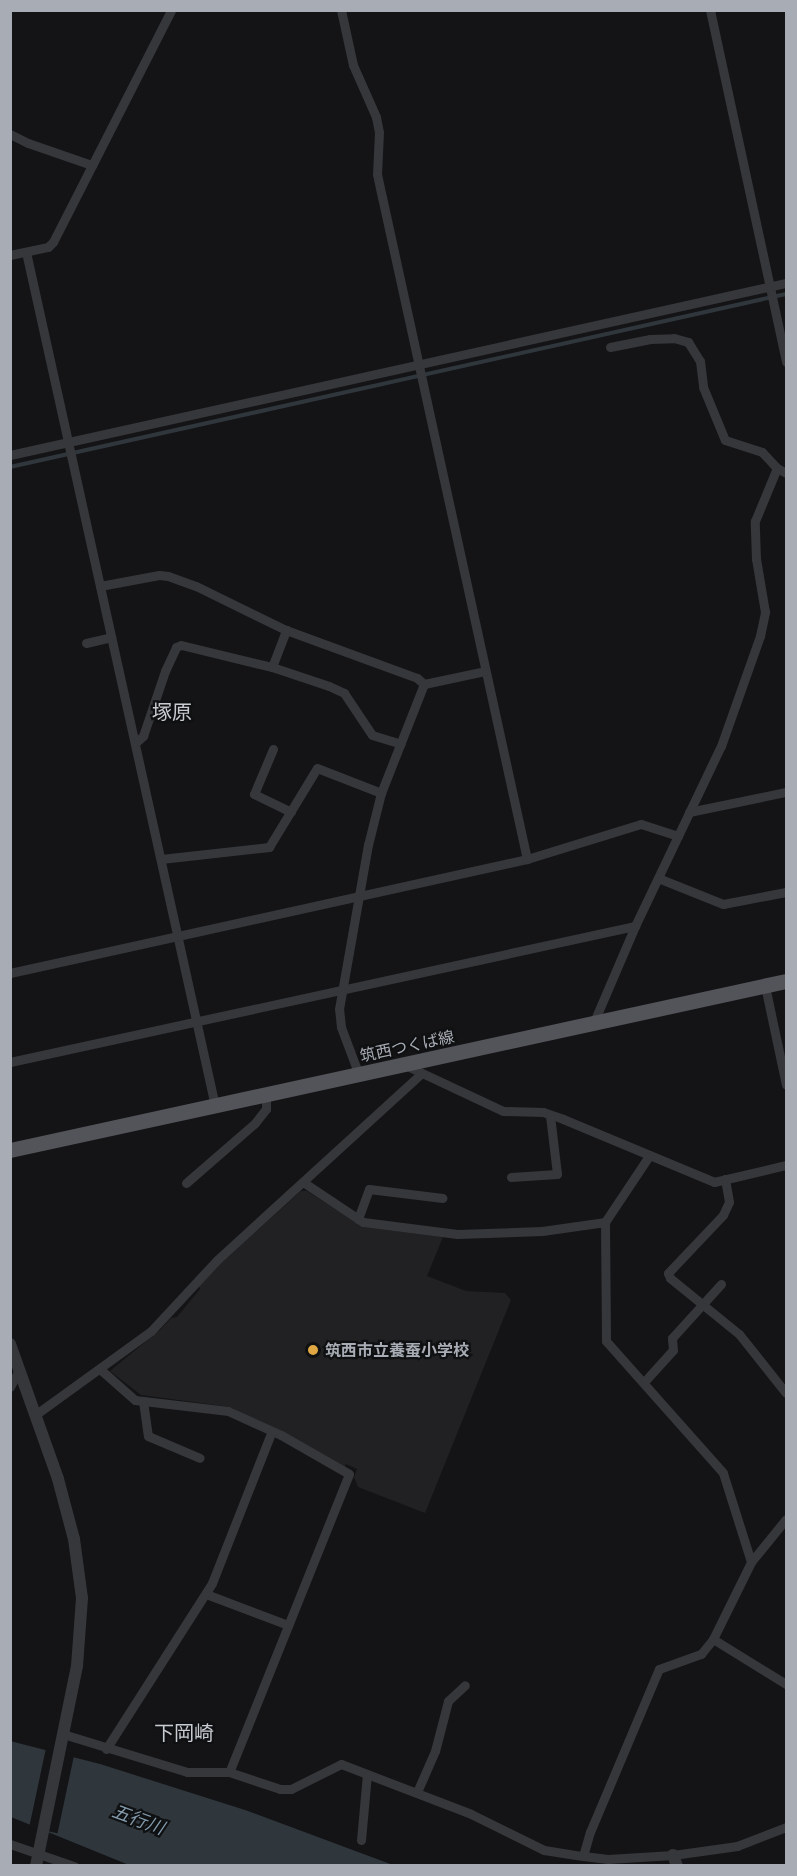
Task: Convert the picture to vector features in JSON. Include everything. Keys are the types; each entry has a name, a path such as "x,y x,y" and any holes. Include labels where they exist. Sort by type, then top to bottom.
{"main road":[{"name":"筑西つくば線","path":"10,1150 786,981"}],"street":[{"path":"10,255 48,247 53,242 171,10"},
{"path":"341,10 353,65 376,117 379,132 377,174 527,858"},
{"path":"710,10 786,362"},
{"path":"10,134 28,143 92,165"},
{"path":"26,252 198,1022 214,1106"},
{"path":"10,455 69,445 771,289 786,283"},
{"path":"610,347 650,339 674,338 688,342 700,361 703,387 725,440 762,452 777,468 786,473"},
{"path":"592,1024 635,926 721,746 760,636 765,612 756,559 755,521 777,468"},
{"path":"100,586 159,575 168,576 196,586 286,630 417,678 424,684"},
{"path":"273,667 286,630"},
{"path":"86,643 111,637"},
{"path":"135,743 143,736 147,728 159,685 176,647 189,645 273,667 344,693 372,735 401,744"},
{"path":"424,684 485,671"},
{"path":"359,1075 341,1027 339,1009 368,845 381,793 424,684"},
{"path":"273,748 254,794 291,812"},
{"path":"161,859 269,847 317,768 381,793"},
{"path":"689,812 786,792"},
{"path":"10,973 360,897 527,858 641,824 678,836"},
{"path":"658,878 723,904 786,892"},
{"path":"10,1062 635,926"},
{"path":"765,986 786,1085"},
{"path":"405,1065 503,1111 550,1115 714,1182 786,1165"},
{"path":"35,1415 101,1370 151,1331 217,1260 422,1073"},
{"path":"186,1183 255,1123 266,1109 266,1095"},
{"path":"511,1177 557,1174 550,1115"},
{"path":"649,1156 605,1222 606,1341 723,1473 751,1562"},
{"path":"725,1179 729,1202 723,1215 668,1272 670,1278 739,1334 786,1394"},
{"path":"303,1182 363,1222 457,1234 542,1231 605,1222"},
{"path":"358,1219 369,1189 441,1198"},
{"path":"644,1382 673,1350 672,1338 721,1284"},
{"path":"10,1344 68,1514 79,1565 82,1598 77,1666 38,1854"},
{"path":"10,1387 19,1370"},
{"path":"101,1370 135,1400 228,1411 272,1431 349,1474 229,1772"},
{"path":"143,1401 148,1436 201,1458"},
{"path":"106,1749 212,1583 272,1431"},
{"path":"583,1856 590,1832 659,1669 701,1654 713,1639 751,1562 786,1519"},
{"path":"206,1594 288,1625"},
{"path":"713,1639 786,1684"},
{"path":"417,1792 435,1751 448,1701 465,1685"},
{"path":"62,1738 187,1772 229,1772 280,1789 291,1789 341,1764 471,1814 543,1850 583,1856 608,1859 676,1860 736,1846 786,1827"},
{"path":"361,1840 367,1774"},
{"path":"10,1844 74,1866"}],"shaded area":[{"name":"筑西市立養蚕小学校","path":"301,1191 307,1191 363,1227 443,1237 427,1276 466,1291 505,1293 511,1300 425,1513 358,1487 354,1477 357,1469 346,1464 344,1468 230,1407 141,1395 110,1371 171,1318 177,1317 200,1289 199,1286 221,1263"}],"water":[{"name":"五行川","path":"10,1741 100,1764 245,1810 393,1865 129,1865 11,1817"}],"pier":[{"path":"46,1748 74,1754 58,1833 29,1827"}],"waterway":[{"path":"10,467 786,294"}],"place":[{"name":"筑西市立養蚕小学校","path":"313,1350"}],"district":[{"name":"塚原","path":"172,712"},
{"name":"下岡崎","path":"184,1733"}]}
